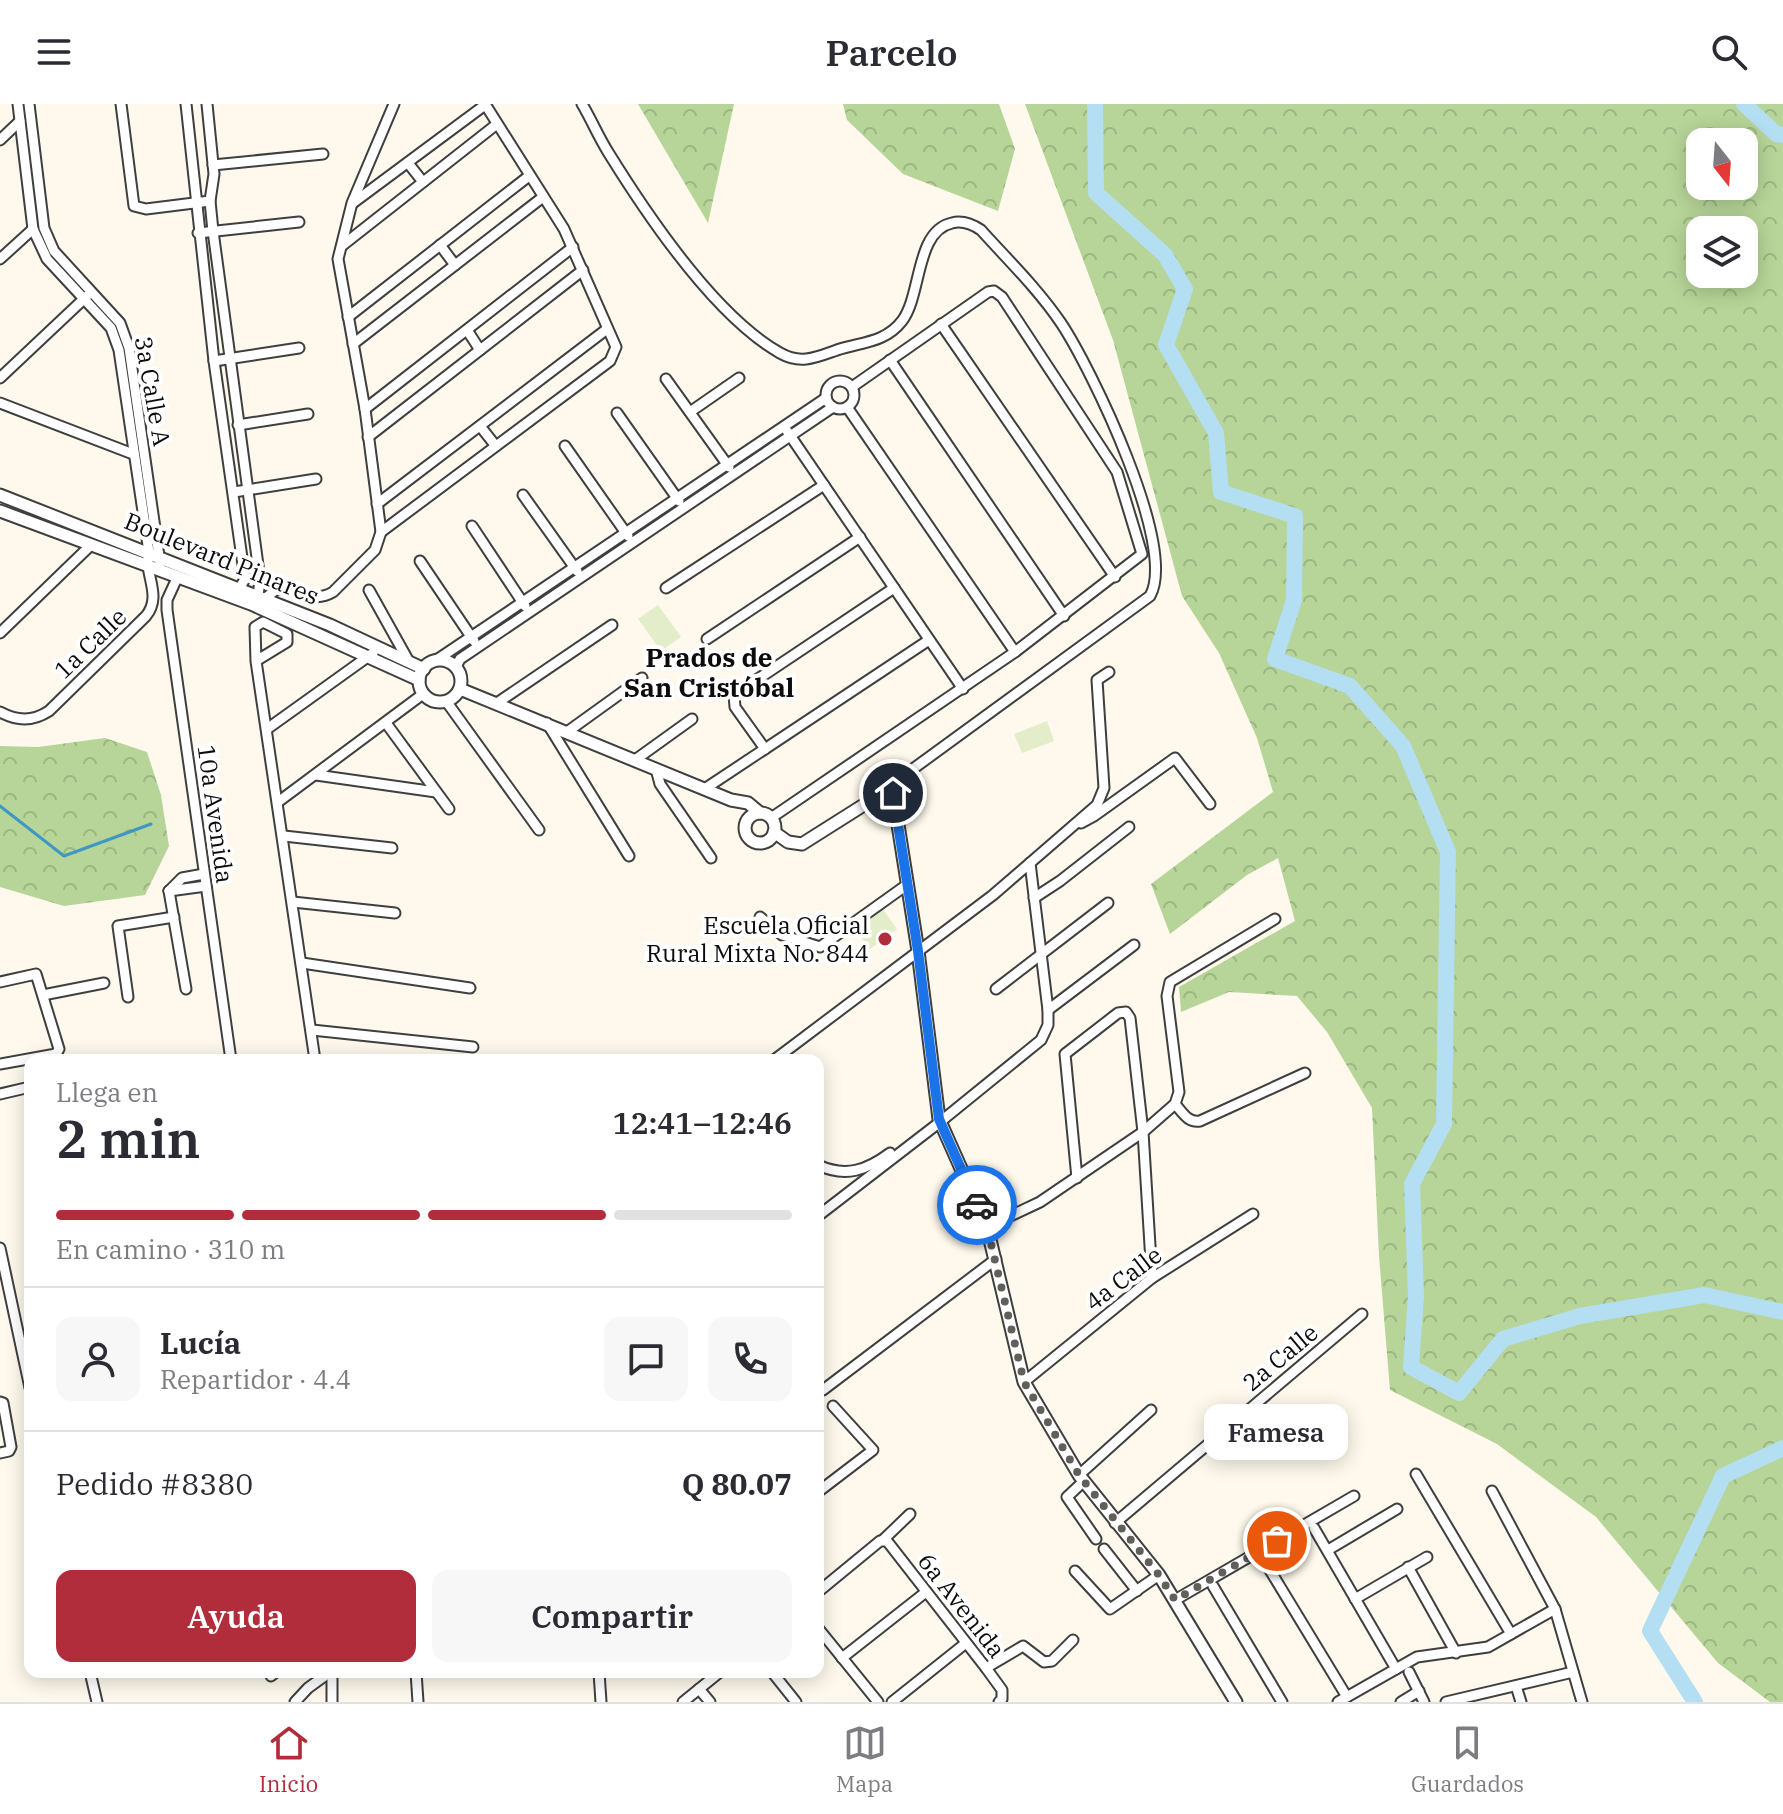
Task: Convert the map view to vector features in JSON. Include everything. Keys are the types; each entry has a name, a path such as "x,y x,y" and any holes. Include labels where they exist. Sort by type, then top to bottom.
{"street":[{"name":"3a Calle A","path":"18,104 33,229 47,259 111,328 119,350 133,454 152,557"},
{"name":"3a Calle A","path":"29,104 44,228 54,251 120,323 129,348 152,557"},
{"path":"121,104 134,206 142,209 210,201"},
{"path":"186,104 198,233 245,579 237,592"},
{"path":"207,104 213,165 210,201 213,231 228,359 249,490 260,580 259,602"},
{"path":"259,602 277,589 312,597 325,596 375,550 381,532 365,409 338,259 352,203 394,104"},
{"path":"352,203 485,104 573,247 616,347 610,361 381,532"},
{"path":"460,689 731,800 748,803 766,816 772,834 795,851 839,826 1147,599 1156,581 1155,549 1142,497 1074,343 1037,291 981,230 969,223 949,224 934,233 908,310 889,333 874,341 810,360 794,359 781,354 749,330 705,287 641,202 605,148 582,104"},
{"path":"0,140 20,121"},
{"path":"341,246 497,124"},
{"path":"213,165 323,154"},
{"path":"408,163 423,182"},
{"path":"348,317 529,176"},
{"path":"353,344 543,197"},
{"path":"198,233 299,222"},
{"path":"0,259 33,229"},
{"path":"440,245 455,265"},
{"path":"365,409 573,247"},
{"path":"368,437 583,270"},
{"path":"0,378 92,291"},
{"path":"772,834 763,842 753,841 745,830 747,821 752,815 766,816 963,689 1064,616 1142,554 1117,472 1002,297 994,291 988,292 852,387"},
{"path":"941,324 1115,577"},
{"path":"377,504 607,329"},
{"path":"467,330 480,350"},
{"path":"214,361 299,348"},
{"path":"890,360 1064,616"},
{"path":"690,412 739,378"},
{"path":"666,379 733,473"},
{"path":"833,407 826,398 826,389 832,382 845,381 852,387 854,396 847,407"},
{"path":"423,694 422,674 435,661 826,398"},
{"path":"0,403 133,454"},
{"path":"456,667 460,659 790,434 833,407 847,407"},
{"path":"847,407 1015,652"},
{"path":"617,413 684,507"},
{"path":"238,425 308,414"},
{"path":"783,425 963,689"},
{"path":"480,426 495,445"},
{"path":"565,446 632,542"},
{"path":"234,492 316,479"},
{"path":"666,588 824,485"},
{"path":"523,495 581,577"},
{"path":"0,510 5,496"},
{"name":"Boulevard Pinares","path":"5,496 237,592 368,658 422,674"},
{"name":"Boulevard Pinares","path":"0,510 91,545 152,557 159,569 237,592"},
{"path":"472,526 530,612"},
{"path":"707,639 860,537"},
{"path":"0,633 91,545"},
{"path":"152,557 152,580"},
{"path":"420,561 479,647"},
{"name":"1a Calle","path":"0,712 16,719 30,719 49,711 149,612 154,598 152,580 159,569"},
{"name":"10a Avenida","path":"178,576 167,600 167,610 230,1054"},
{"path":"765,749 735,707 734,695 894,588"},
{"path":"369,590 408,660"},
{"name":"Boulevard Pinares","path":"259,602 408,660 422,674"},
{"path":"256,661 287,642 286,632 266,623 257,623 254,629 256,661 314,1054"},
{"path":"497,703 612,625"},
{"path":"706,788 929,640"},
{"path":"267,729 368,658 377,647"},
{"path":"423,694 434,701 446,701 460,689 461,677 456,667 435,661"},
{"path":"782,1054 993,895 1097,805 1104,788 1097,680 1109,672"},
{"path":"567,732 642,678"},
{"path":"278,802 423,694"},
{"path":"446,701 539,830"},
{"path":"635,760 692,719"},
{"path":"386,723 449,809"},
{"path":"547,723 629,856"},
{"path":"1067,829 1094,816 1175,758 1210,804"},
{"path":"656,769 660,784 711,858"},
{"path":"316,775 436,792"},
{"path":"889,789 893,793 908,884 940,1121 987,1227 1024,1382 1082,1478 1159,1575 1236,1702"},
{"path":"731,800 747,821"},
{"path":"1034,898 1129,827"},
{"path":"284,836 392,848"},
{"path":"824,1211 1041,1040 1048,1025 1048,1010 1030,863"},
{"path":"169,891 182,878 204,874"},
{"path":"760,917 782,935 820,947 908,884"},
{"path":"169,891 206,886"},
{"path":"169,891 186,989"},
{"path":"293,902 395,913"},
{"path":"996,989 1108,903"},
{"path":"128,997 118,926 174,917"},
{"path":"987,1227 1040,1202 1077,1178 1143,1132 1175,1104 1179,1092 1167,996 1170,982 1275,919"},
{"path":"1048,1010 1134,945"},
{"path":"302,963 470,988"},
{"path":"0,982 36,974 59,1052 49,1054"},
{"path":"43,995 104,983"},
{"path":"1077,1178 1065,1054 1118,1013 1126,1012 1130,1018 1143,1132 1152,1278"},
{"path":"312,1030 473,1047"},
{"path":"0,1064 24,1059"},
{"path":"1175,1104 1188,1119 1200,1121 1305,1073"},
{"path":"0,1094 24,1088"},
{"path":"824,1167 843,1172 870,1167 940,1121"},
{"name":"4a Calle","path":"1024,1382 1152,1278 1253,1214"},
{"path":"0,1252 24,1361"},
{"path":"824,1389 996,1259"},
{"name":"2a Calle","path":"1115,1523 1362,1314"},
{"path":"0,1402 3,1403 11,1447 9,1451 0,1453"},
{"path":"824,1487 873,1450 833,1406"},
{"path":"1096,1539 1067,1497 1082,1478 1151,1410"},
{"path":"1416,1474 1511,1634"},
{"path":"1492,1491 1555,1609 1582,1702"},
{"path":"1175,1600 1354,1496"},
{"path":"1328,1550 1397,1509"},
{"path":"824,1587 885,1540 910,1514"},
{"path":"1314,1528 1396,1669"},
{"name":"6a Avenida","path":"885,1540 986,1668 1001,1699"},
{"path":"1104,1549 1137,1591"},
{"path":"1262,1557 1343,1699 1417,1657 1488,1647 1555,1609"},
{"path":"1355,1599 1427,1557"},
{"path":"1408,1567 1456,1653"},
{"path":"1075,1571 1110,1609 1159,1575"},
{"path":"1213,1586 1282,1702"},
{"path":"842,1658 926,1592"},
{"path":"824,1636 878,1702"},
{"path":"986,1668 1023,1646 1044,1662 1052,1661 1073,1640"},
{"path":"892,1702 966,1643"},
{"path":"1409,1672 1424,1702"},
{"path":"1446,1702 1573,1672"},
{"path":"91,1678 97,1702"},
{"path":"295,1702 324,1678"},
{"path":"331,1678 332,1702"},
{"path":"416,1678 418,1702"},
{"path":"599,1678 601,1702"},
{"path":"683,1702 713,1678"},
{"path":"777,1678 796,1702"},
{"path":"1516,1686 1521,1702"},
{"path":"699,1689 710,1702"},
{"path":"1401,1702 1419,1691"}],"green space":[{"path":"638,104 734,104 708,223"},
{"path":"843,104 999,104 1015,149 998,211 903,174 847,120"},
{"path":"1025,104 1783,104 1783,1702 1770,1702 1718,1663 1596,1517 1497,1444 1390,1390 1379,1256 1372,1108 1327,1032 1297,996 1229,992 1181,1012 1179,987 1295,921 1278,858 1247,875 1170,934 1151,884 1273,792 1257,738 1219,653 1182,596 1113,340"},
{"path":"658,605 681,637 661,651 638,619"},
{"path":"1047,721 1054,741 1022,753 1014,734"},
{"path":"105,738 147,752 161,795 169,846 145,895 64,906 0,887 0,746 38,747"},
{"path":"882,908 897,929 870,949 855,929"}],"waterway":[{"path":"1095,104 1096,193 1165,255 1185,289 1166,345 1216,433 1221,492 1295,516 1294,600 1275,659 1350,686 1403,746 1448,852 1444,1124 1412,1184 1416,1296 1411,1367 1459,1393 1503,1339 1580,1316 1704,1295 1783,1312"},
{"path":"1744,104 1776,134 1783,135"},
{"path":"0,806 64,856 151,824"},
{"path":"1695,1702 1650,1631 1723,1476 1783,1448"}],"way so far":[{"path":"977,1205 996,1259 1024,1382 1079,1475 1159,1575 1175,1600 1277,1541"}],"place":[{"name":"Escuela Oficial Rural Mixta No. 844","path":"885,939"},
{"name":"Famesa","path":"1277,1541"}],"district":[{"name":"Prados de San Cristóbal","path":"709,672"}],"route":[{"path":"893,793 918,951 939,1119 977,1205"}]}
